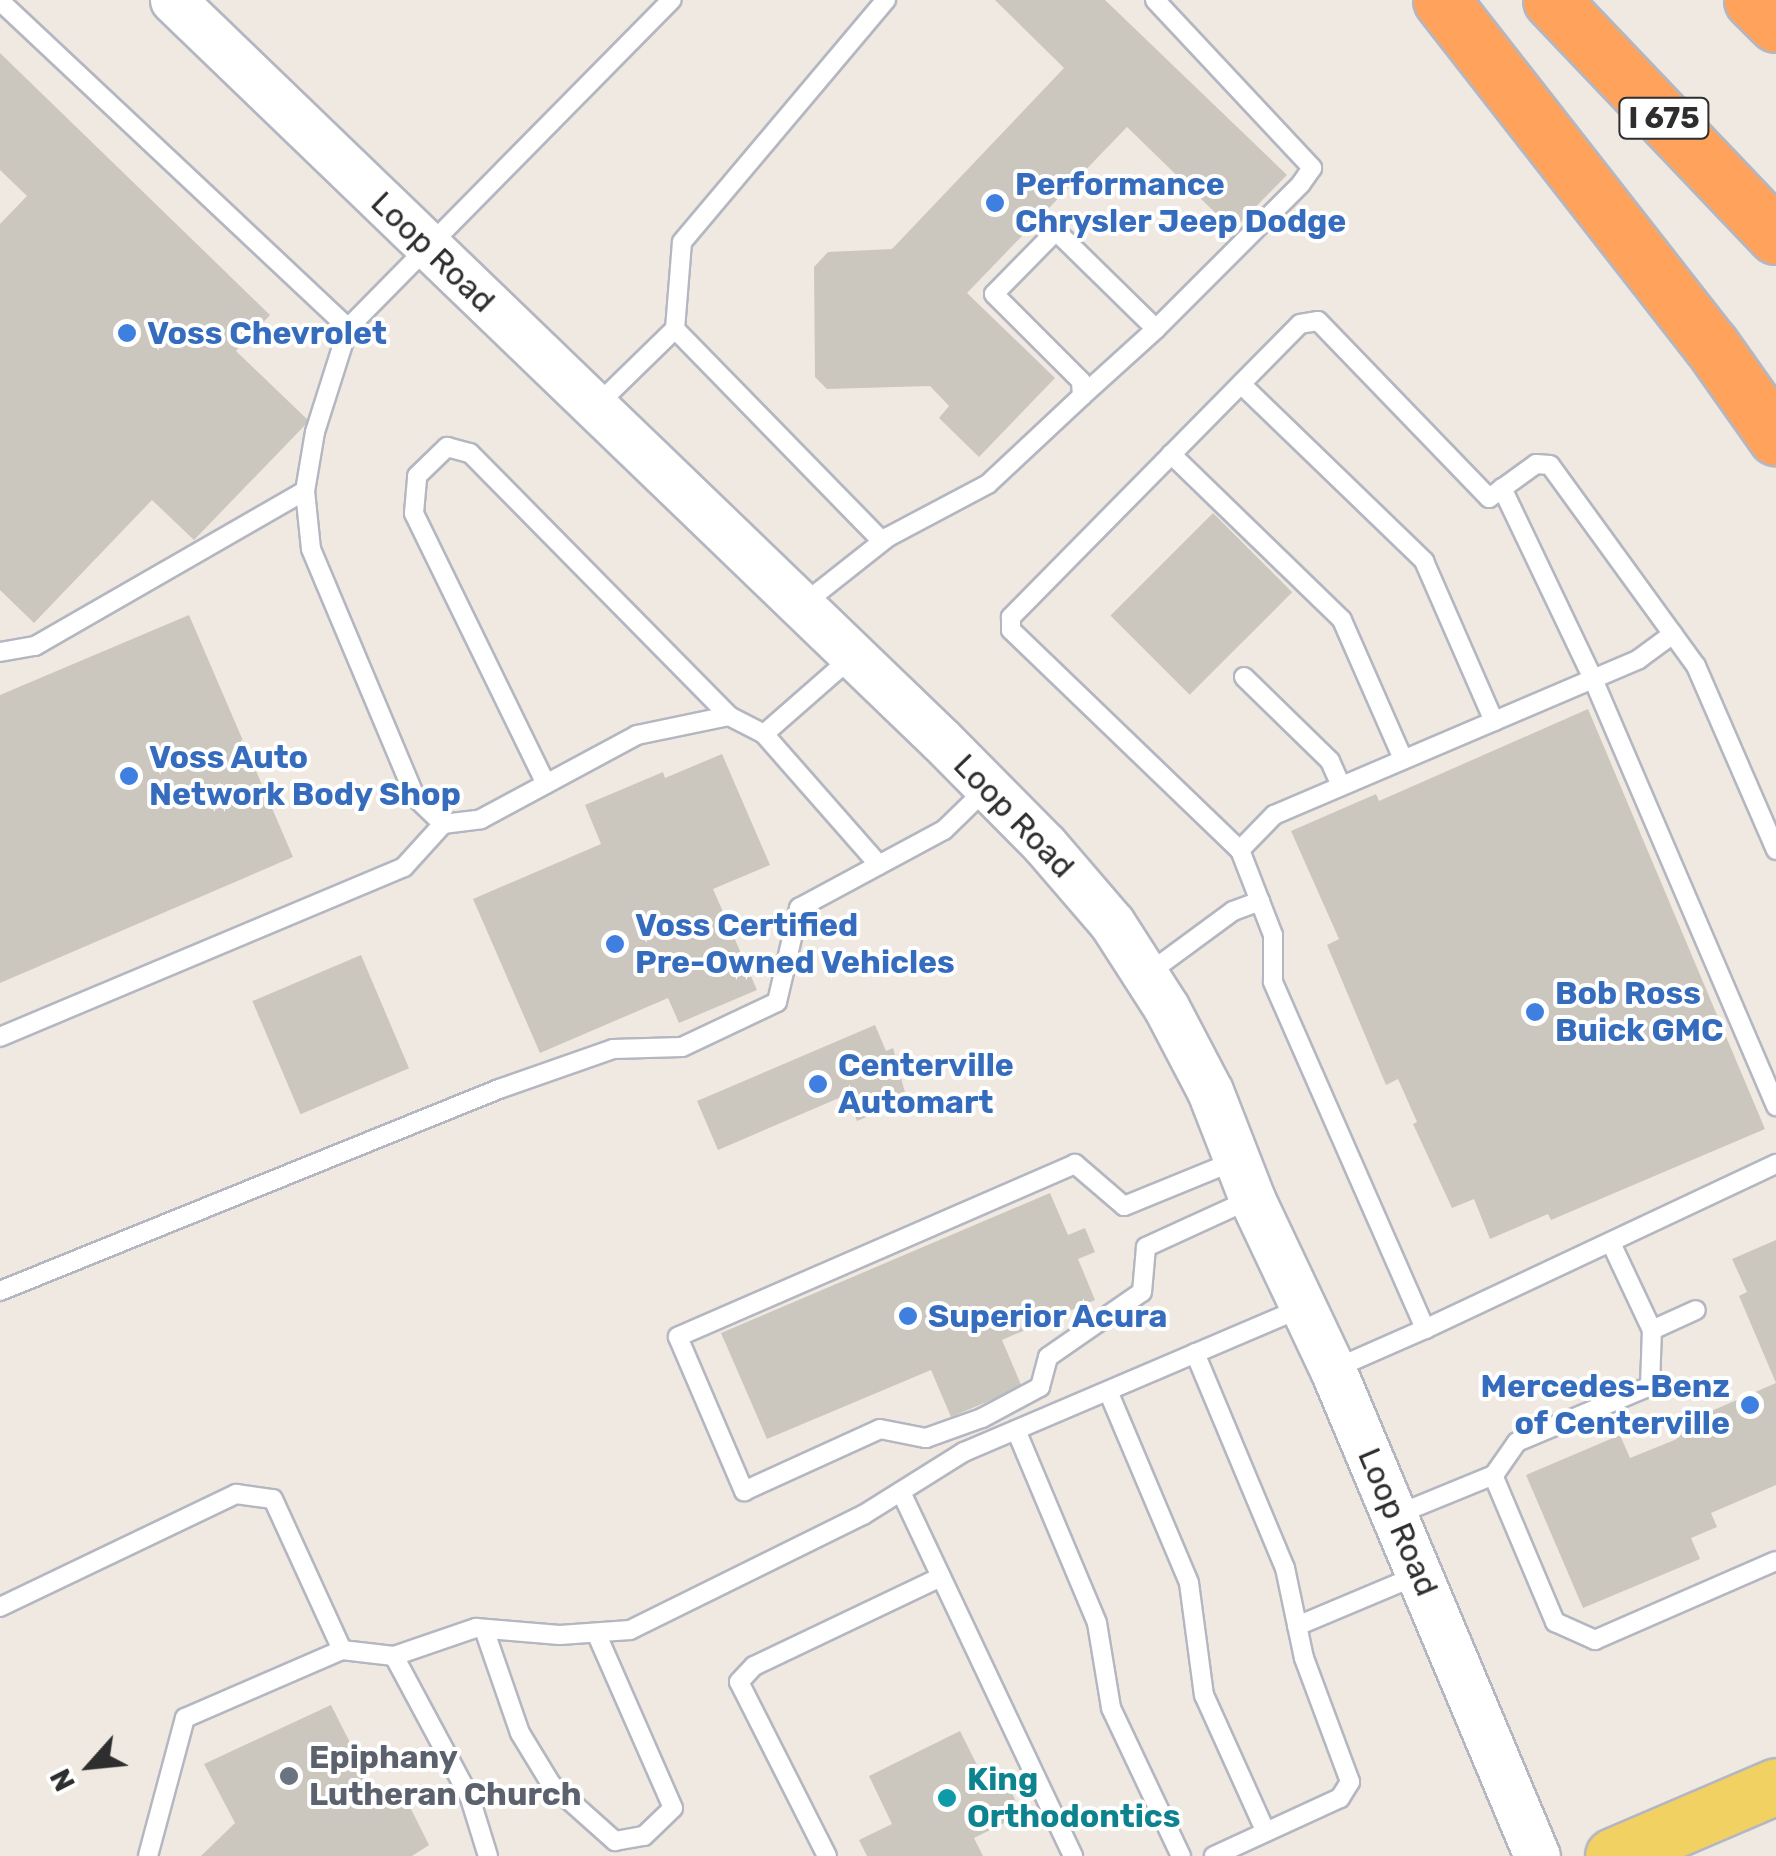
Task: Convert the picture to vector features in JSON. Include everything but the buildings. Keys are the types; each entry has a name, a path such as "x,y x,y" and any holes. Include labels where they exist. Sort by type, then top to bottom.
{"highway":[{"path":"1442,0 1711,345 1776,437"},
{"name":"I 675","path":"1551,0 1776,236"},
{"path":"1752,0 1776,24"}],"main road":[{"path":"1613,1856 1776,1786"}],"street":[{"name":"Loop Road","path":"173,0 988,788 1112,923 1210,1091 1244,1180 1305,1307 1396,1515 1537,1856"}],"lane":[{"path":"0,0 348,328"},
{"path":"444,824 415,797 310,549 305,492 315,432 348,328 672,0"},
{"path":"595,408 674,329 682,242 886,0"},
{"path":"801,606 882,541 988,484 1156,329 1301,184 1312,168 1155,0"},
{"path":"1082,396 1081,381 994,294 1056,231 1156,329"},
{"path":"1425,1330 1273,982 1273,936 1240,850 1010,630 1011,617 1300,324 1318,320 1489,498 1536,464 1550,465 1696,666 1776,850"},
{"path":"674,329 882,541"},
{"path":"1241,384 1424,561 1494,721"},
{"path":"546,784 414,513 417,476 448,448 470,453 729,716 764,734 879,865"},
{"path":"1171,454 1342,620 1403,759"},
{"path":"1502,488 1593,679 1776,1106"},
{"path":"0,652 35,646 305,492"},
{"path":"1240,850 1274,815 1639,659 1673,634"},
{"path":"764,734 853,656"},
{"path":"1244,677 1330,762 1341,786"},
{"path":"0,1038 404,868 444,824 481,818 637,735 729,716"},
{"path":"0,1291 500,1089 613,1048 682,1047 777,1002 799,908 944,830 988,788"},
{"path":"1146,976 1234,911 1260,901"},
{"path":"1075,1164 1124,1206 1244,1180 1146,1247 1142,1292 1048,1357 1040,1387 982,1418 926,1438 880,1430 744,1491 678,1337 1075,1164"},
{"path":"1333,1370 1776,1164"},
{"path":"1396,1515 1493,1475 1518,1442 1650,1386 1652,1330 1610,1243"},
{"path":"148,1856 184,1718 342,1650 394,1656 484,1629 560,1635 630,1630 863,1515 964,1452 1305,1307"},
{"path":"1652,1330 1696,1310"},
{"path":"1195,1354 1285,1568 1304,1658 1350,1782 1340,1798 1214,1856"},
{"path":"1108,1391 1189,1584 1204,1695 1266,1832"},
{"path":"1016,1430 1097,1623 1111,1708 1180,1856"},
{"path":"1493,1475 1555,1622 1596,1640 1776,1561"},
{"path":"900,1492 1072,1856"},
{"path":"0,1607 236,1494 254,1496 273,1499 342,1650"},
{"path":"1297,1626 1420,1574"},
{"path":"828,1856 740,1682 754,1666 941,1577"},
{"path":"484,1629 520,1733 551,1784 616,1841 644,1836 673,1808 596,1633"},
{"path":"394,1656 470,1798 488,1856"}],"place":[{"name":"Performance Chrysler Jeep Dodge","path":"995,203"},
{"name":"Voss Chevrolet","path":"127,333"},
{"name":"Voss Auto Network Body Shop","path":"129,776"},
{"name":"Voss Certified Pre-Owned Vehicles","path":"615,944"},
{"name":"Bob Ross Buick GMC","path":"1535,1012"},
{"name":"Centerville Automart","path":"818,1084"},
{"name":"Superior Acura","path":"908,1316"},
{"name":"Mercedes-Benz of Centerville","path":"1750,1405"},
{"name":"Epiphany Lutheran Church","path":"289,1776"},
{"name":"King Orthodontics","path":"947,1798"}]}
